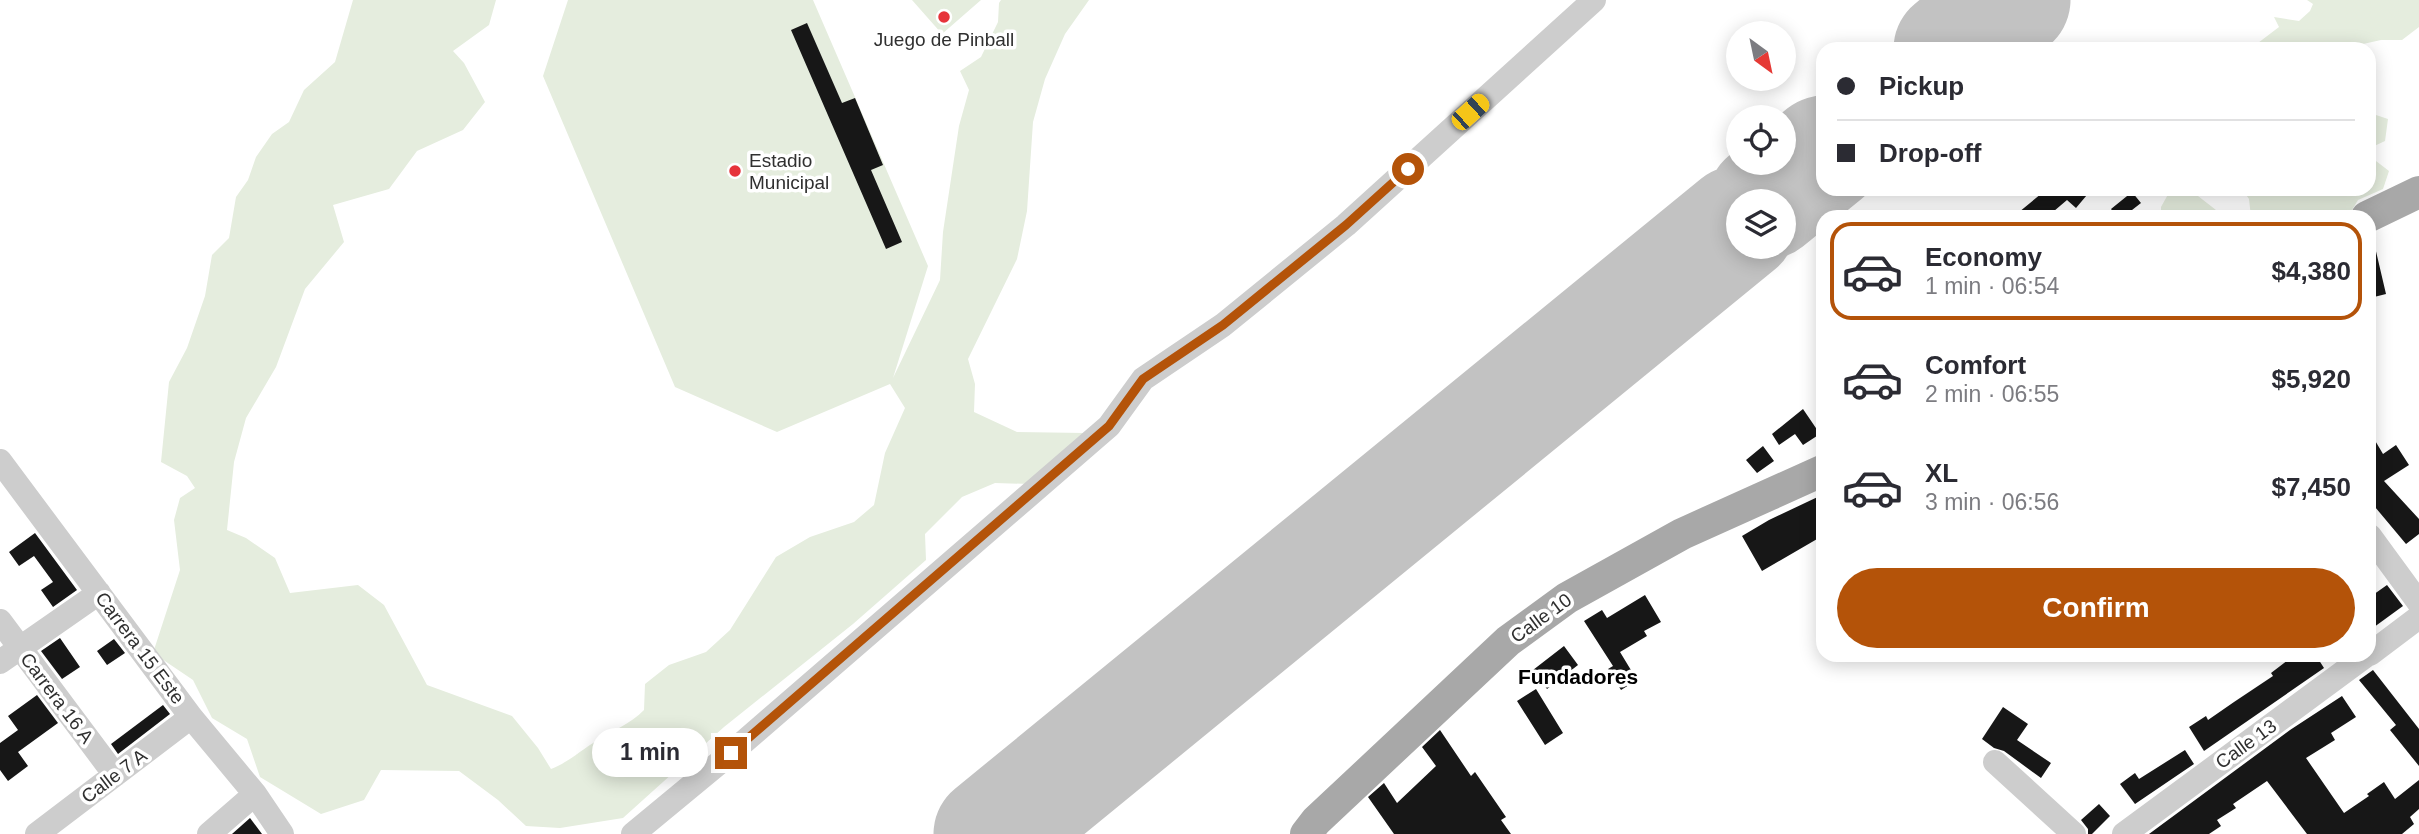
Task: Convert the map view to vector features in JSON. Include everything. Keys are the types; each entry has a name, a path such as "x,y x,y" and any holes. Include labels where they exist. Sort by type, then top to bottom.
{"main road":[{"path":"2376,213 2419,192"},
{"name":"Calle 10","path":"1306,834 1316,821 1508,641 1567,598 1682,534 1816,474"}],"street":[{"path":"633,834 731,753 1109,426 1143,379 1223,325 1346,225 1594,0"},
{"name":"Carrera 15 Este","path":"0,461 191,717 255,794 282,834"},
{"path":"2376,544 2419,603"},
{"path":"10,655 99,593"},
{"name":"Calle 13","path":"2376,649 2419,617"},
{"name":"Carrera 16 A","path":"0,621 10,655 116,775"},
{"name":"Calle 13","path":"2123,834 2358,662"},
{"name":"Calle 7 A","path":"37,834 191,717"},
{"path":"1995,762 2074,834"},
{"path":"209,834 255,794"}],"green space":[{"path":"353,0 496,0 489,25 453,51 464,63 485,102 463,130 417,151 389,189 333,205 344,242 305,289 276,367 246,418 234,462 227,530 246,538 275,558 290,593 358,585 384,605 427,685 512,716 551,769 633,719 644,710 645,684 669,665 706,652 730,630 776,557 810,537 854,522 874,505 885,453 905,408 890,384 777,432 675,387 543,76 568,0 813,0 928,266 893,378 940,280 943,232 959,126 969,90 960,71 981,57 998,22 1001,0 1089,0 1065,34 1045,79 1033,122 1027,211 1017,259 968,359 975,384 974,412 1017,432 1085,433 1029,484 995,483 962,497 925,534 926,560 853,624 724,727 623,818 560,828 526,826 498,800 459,771 381,770 364,800 321,814 260,777 247,739 212,718 193,680 153,653 180,570 174,520 180,498 195,488 187,476 161,462 169,382 187,348 205,296 212,255 229,238 236,197 248,180 256,157 272,134 289,122 304,90 335,62"},
{"name":"Juego de Pinball","path":"912,0 981,0 942,34"},
{"path":"2307,0 2419,0 2419,27 2402,40 2259,42 2279,27 2274,17 2299,21 2310,11 2313,4"},
{"path":"2376,115 2388,119 2385,141 2376,145"},
{"path":"2376,161 2389,171 2383,189 2376,192"},
{"path":"2167,196 2198,196 2216,210 2161,210"},
{"path":"2247,196 2367,196 2358,200 2352,210 2250,210"}],"building":[{"path":"807,23 842,103 855,98 883,165 871,170 902,242 886,249 791,30"},
{"path":"2038,196 2086,196 2076,208 2067,200 2055,210 2022,210"},
{"path":"2127,196 2135,196 2141,203 2132,210 2111,209"},
{"path":"2376,251 2386,294 2376,296"},
{"path":"1803,409 1816,428 1816,437 1803,445 1795,434 1779,445 1772,434"},
{"path":"2376,442 2383,454 2396,445 2409,465 2384,481 2419,519 2419,534 2406,544 2376,508"},
{"path":"1763,446 1774,461 1757,473 1746,460"},
{"path":"1816,498 1816,540 1762,571 1742,536"},
{"path":"35,533 77,590 53,607 41,590 53,582 34,556 19,566 9,552"},
{"path":"2387,585 2403,606 2376,626 2376,593"},
{"path":"1645,595 1661,622 1644,631 1647,636 1620,652 1637,680 1621,690 1608,669 1613,666 1584,621 1602,610 1607,618"},
{"path":"60,638 80,667 62,679 41,651"},
{"path":"114,639 125,653 107,665 97,651"},
{"path":"1564,646 1578,665 1547,689 1533,670"},
{"path":"2285,662 2320,662 2324,668 2204,751 2189,727 2206,716 2208,720 2273,676 2271,673"},
{"path":"2373,670 2419,729 2419,766 2390,730 2396,725 2359,680"},
{"path":"1536,689 1563,733 1545,745 1517,701"},
{"path":"37,695 58,723 18,752 28,766 8,781 0,770 0,743 18,730 8,716"},
{"path":"2342,696 2356,717 2331,733 2335,740 2306,758 2344,813 2384,782 2395,799 2419,780 2419,809 2410,817 2414,824 2402,834 2307,834 2267,781 2233,804 2236,808 2217,820 2221,826 2209,834 2149,834 2290,730"},
{"path":"163,705 170,714 118,754 111,744"},
{"path":"2003,707 2028,724 2017,740 2051,763 2041,778 2004,751 1994,748 1982,739"},
{"path":"1440,730 1471,776 1475,772 1506,817 1501,820 1511,834 1394,834 1368,797 1384,783 1397,803 1436,766 1422,747"},
{"path":"2185,750 2194,764 2135,804 2120,784 2135,773 2139,779"},
{"path":"2099,804 2110,816 2092,834 2088,834 2088,829 2081,820"},
{"path":"250,818 262,834 232,834"}],"runway":[{"path":"1961,42 2012,0"},
{"path":"1781,189 1816,160"},
{"path":"992,834 1726,234"}],"place":[{"name":"Juego de Pinball","path":"944,17"},
{"name":"Estadio Municipal","path":"735,171"}],"district":[{"name":"Fundadores","path":"1578,676"}],"route":[{"path":"731,753 1109,426 1143,379 1223,325 1346,225 1408,169"}]}
